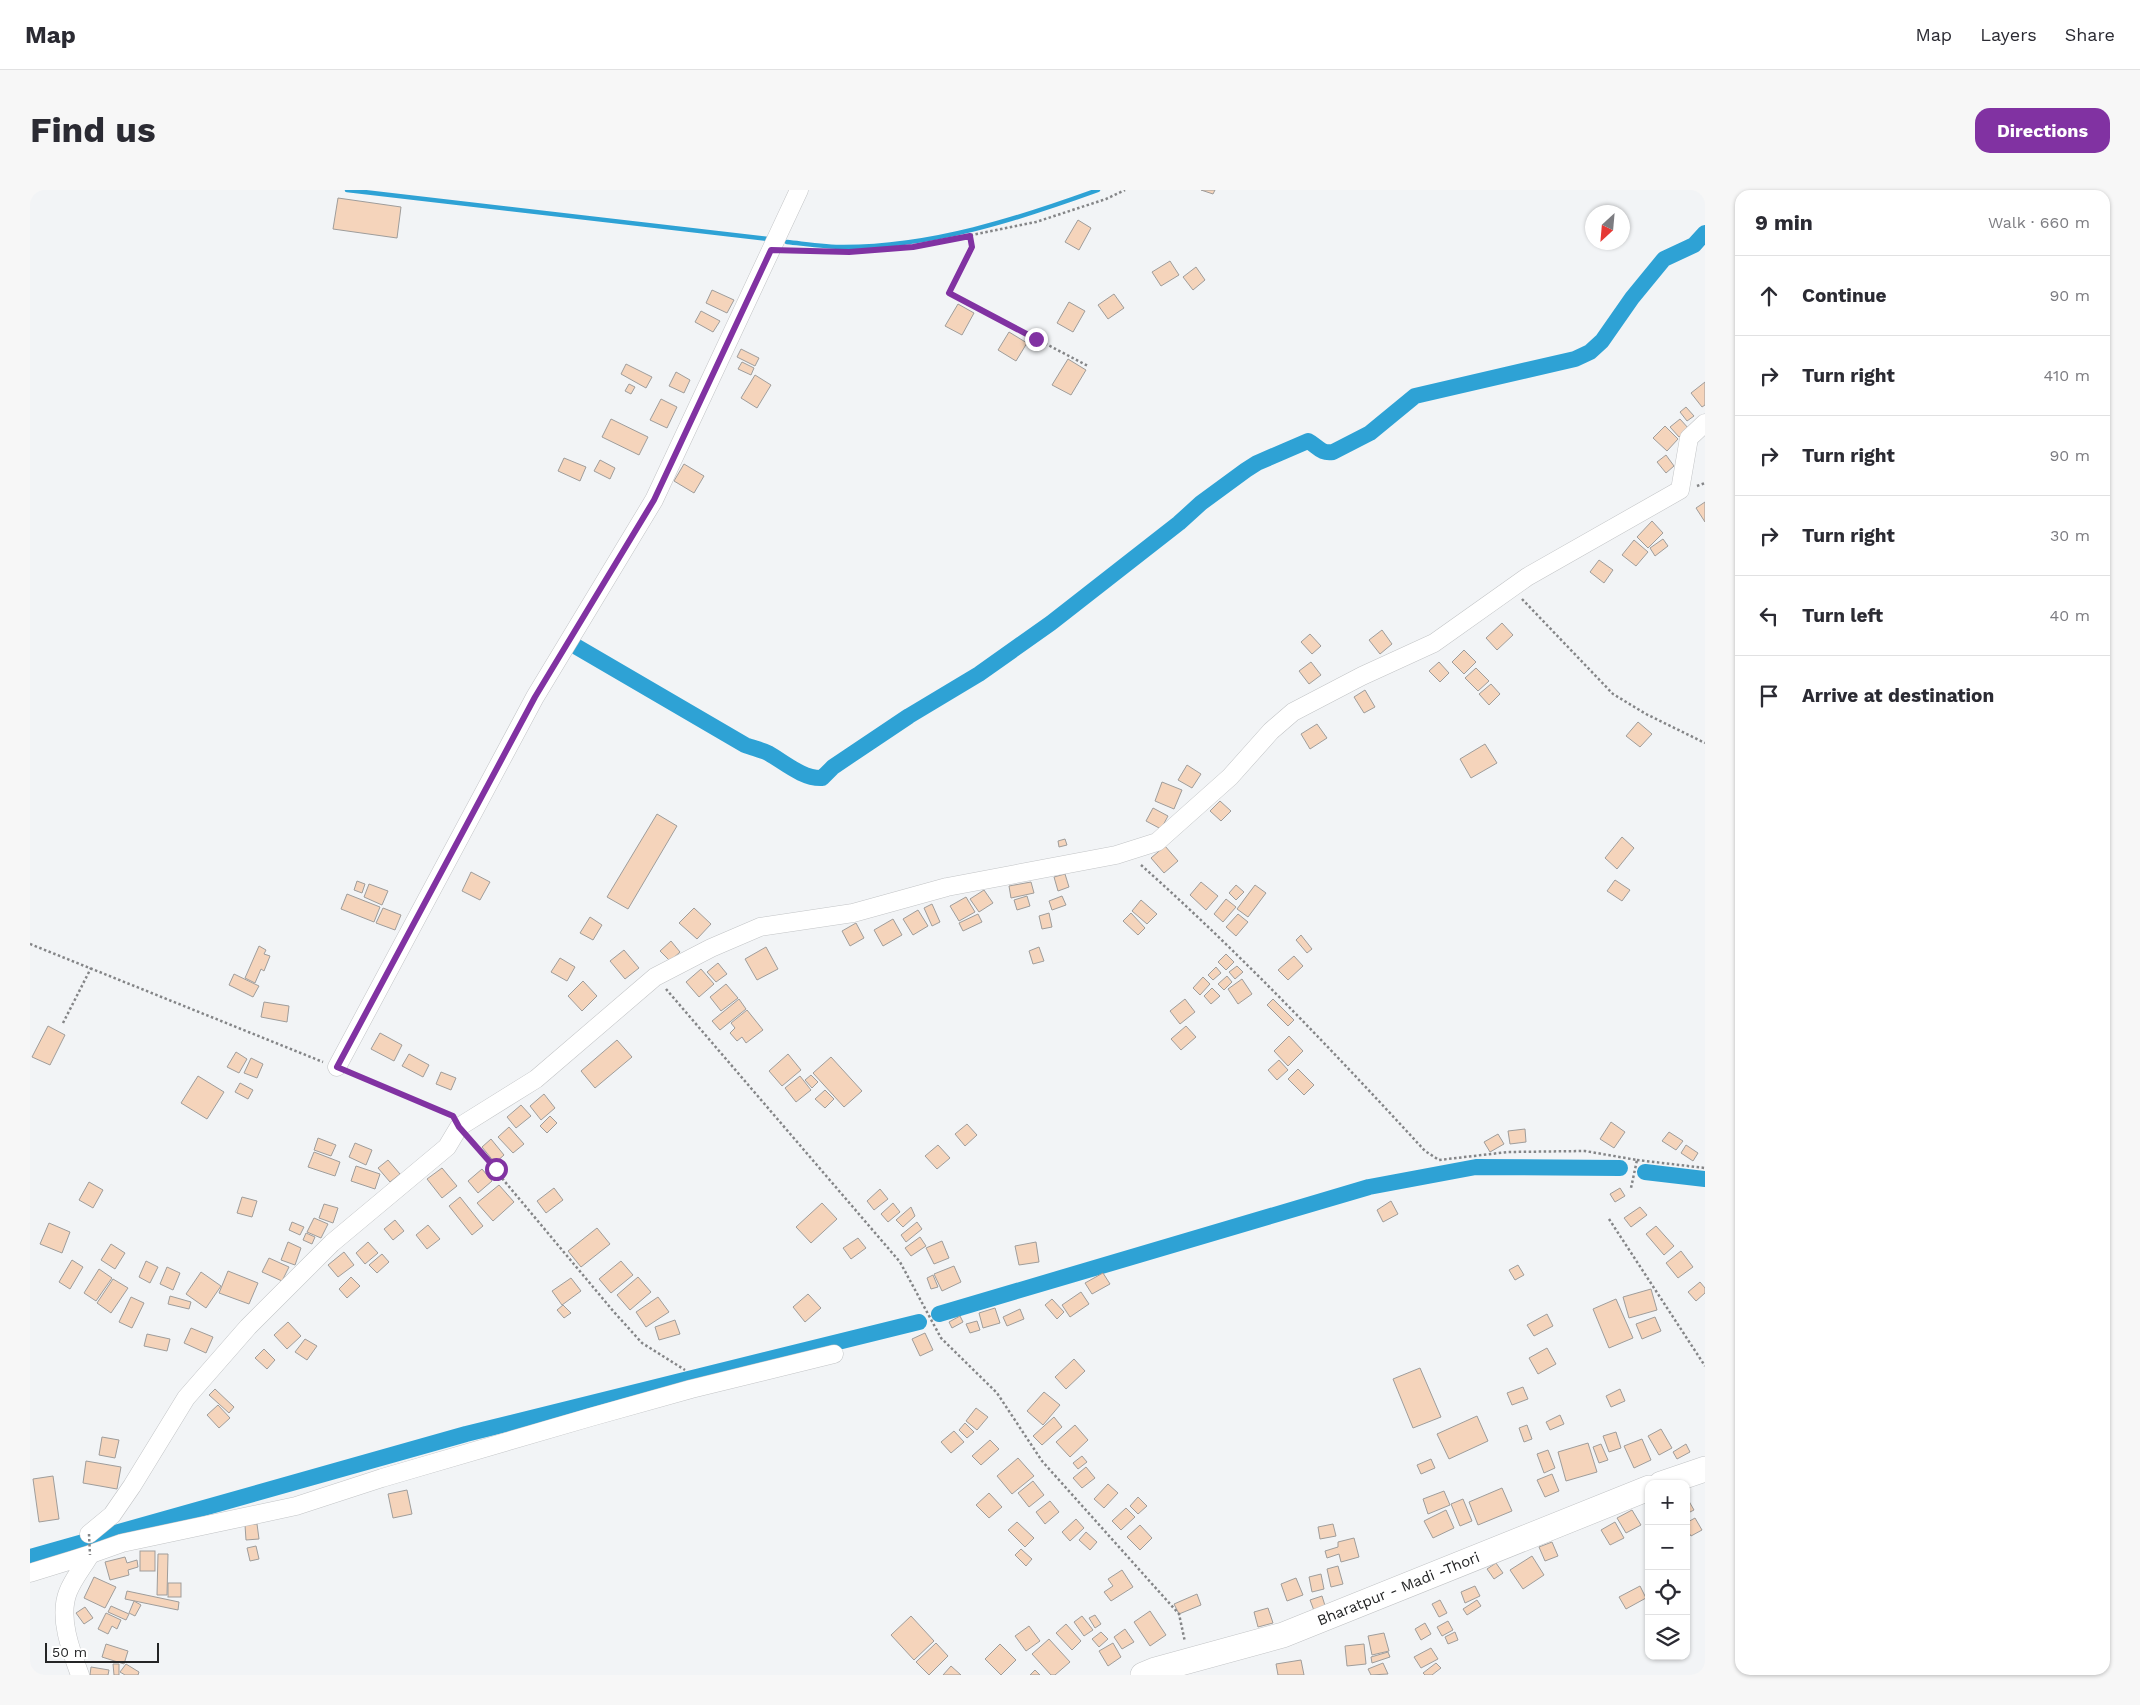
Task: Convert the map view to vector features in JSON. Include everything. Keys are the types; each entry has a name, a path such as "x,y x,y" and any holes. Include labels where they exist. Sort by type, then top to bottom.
{"main road":[{"path":"1672,1480 1705,1468"},
{"name":"Bharatpur - Madi -Thori","path":"1143,1675 1282,1635 1645,1490"}],"street":[{"path":"337,1067 535,697 654,500 799,190"},
{"path":"89,1534 112,1515 186,1398 248,1327 332,1243 448,1147 459,1127 536,1078 655,977 711,948 760,927 854,913 947,887 1126,852 1156,842 1230,777 1271,731 1293,712 1362,676 1434,643 1527,577 1680,490 1689,438 1705,423"},
{"path":"30,1573 122,1543 296,1506 382,1478 591,1417 691,1389 834,1354"},
{"path":"80,1675 69,1642 64,1610 68,1592 82,1557"}],"path":[{"path":"771,250 858,251 913,247 1036,222 1106,199 1125,190"},
{"path":"970,236 972,247 949,293 1088,366"},
{"path":"1511,588 1585,662 1613,694 1646,714 1705,743"},
{"path":"1126,852 1175,895 1332,1049 1425,1151 1439,1160 1508,1152 1585,1151 1637,1160 1705,1168"},
{"path":"30,944 337,1067 453,1116 459,1127 642,1343 685,1370"},
{"path":"63,1023 90,968"},
{"path":"655,977 900,1262 941,1338 997,1393 1042,1461 1179,1614 1190,1660"},
{"path":"1631,1188 1637,1160"},
{"path":"1609,1219 1705,1366"},
{"path":"82,1557 89,1534"}],"building":[{"path":"1201,190 1215,190 1213,194"},
{"path":"338,198 401,207 397,238 333,229"},
{"path":"1078,220 1091,228 1079,250 1065,242"},
{"path":"1170,261 1179,275 1161,286 1152,272"},
{"path":"1196,267 1205,280 1193,290 1183,277"},
{"path":"712,290 734,300 727,313 706,303"},
{"path":"1114,294 1124,308 1108,319 1098,305"},
{"path":"1069,302 1085,311 1073,332 1057,323"},
{"path":"958,304 974,313 962,335 945,326"},
{"path":"701,311 720,321 713,332 695,322"},
{"path":"1009,332 1027,343 1016,361 998,350"},
{"path":"741,349 759,358 755,366 737,357"},
{"path":"1068,359 1086,370 1071,395 1052,385"},
{"path":"742,362 754,368 751,375 738,369"},
{"path":"626,364 652,377 646,388 621,374"},
{"path":"676,372 690,380 684,393 669,386"},
{"path":"755,375 771,385 757,408 741,398"},
{"path":"1705,382 1705,405 1702,407 1691,393"},
{"path":"629,384 635,387 631,394 625,391"},
{"path":"661,399 677,407 667,428 650,420"},
{"path":"1686,407 1694,416 1687,421 1680,412"},
{"path":"611,419 648,437 639,455 602,437"},
{"path":"1680,419 1689,429 1679,437 1670,427"},
{"path":"1665,426 1678,439 1667,451 1653,438"},
{"path":"1666,455 1674,466 1666,473 1657,462"},
{"path":"564,458 586,467 580,481 558,471"},
{"path":"600,460 615,468 610,479 594,471"},
{"path":"684,464 704,476 694,493 674,481"},
{"path":"1705,502 1705,522 1696,508"},
{"path":"1652,521 1663,533 1648,548 1637,537"},
{"path":"1663,539 1668,546 1655,556 1650,548"},
{"path":"1634,540 1648,552 1636,566 1622,555"},
{"path":"1599,560 1613,570 1604,583 1590,572"},
{"path":"1502,623 1513,635 1497,650 1486,638"},
{"path":"1382,630 1392,644 1380,654 1369,640"},
{"path":"1310,634 1321,646 1312,654 1301,642"},
{"path":"1464,650 1476,662 1464,674 1452,662"},
{"path":"1311,662 1321,675 1309,684 1299,671"},
{"path":"1439,662 1449,673 1440,682 1429,671"},
{"path":"1476,668 1489,681 1478,691 1465,678"},
{"path":"1491,684 1500,694 1489,705 1479,694"},
{"path":"1365,690 1375,707 1364,713 1354,697"},
{"path":"1638,722 1652,734 1640,747 1626,736"},
{"path":"1317,724 1327,738 1310,749 1301,734"},
{"path":"1485,744 1497,763 1471,778 1460,759"},
{"path":"1187,765 1201,774 1192,788 1178,780"},
{"path":"1162,782 1182,790 1174,809 1155,801"},
{"path":"1220,801 1231,811 1221,821 1210,811"},
{"path":"1153,808 1168,816 1161,829 1146,821"},
{"path":"657,814 677,826 628,909 607,897"},
{"path":"1622,837 1634,848 1617,869 1605,858"},
{"path":"1065,839 1067,845 1059,847 1058,841"},
{"path":"1165,846 1178,861 1164,873 1151,858"},
{"path":"471,872 490,882 480,900 462,891"},
{"path":"1065,874 1069,887 1058,891 1054,877"},
{"path":"1615,880 1630,890 1622,901 1607,891"},
{"path":"357,881 365,884 362,893 354,890"},
{"path":"1031,882 1034,893 1011,898 1009,886"},
{"path":"1201,882 1218,896 1206,910 1190,895"},
{"path":"369,884 388,891 382,905 364,897"},
{"path":"1236,885 1244,892 1236,900 1229,893"},
{"path":"1255,885 1266,893 1248,917 1237,909"},
{"path":"984,890 993,903 979,912 970,899"},
{"path":"347,894 380,907 374,922 341,909"},
{"path":"1027,896 1030,906 1017,910 1014,900"},
{"path":"1062,896 1066,905 1052,910 1049,901"},
{"path":"966,897 975,912 959,921 950,906"},
{"path":"1226,899 1236,907 1223,922 1214,914"},
{"path":"1141,900 1157,914 1147,924 1132,911"},
{"path":"932,904 940,922 932,926 924,908"},
{"path":"383,908 401,915 395,930 376,923"},
{"path":"694,908 711,924 697,939 679,923"},
{"path":"918,910 928,926 913,935 903,919"},
{"path":"1049,913 1052,927 1042,929 1039,916"},
{"path":"1131,913 1145,928 1138,935 1123,921"},
{"path":"978,914 982,922 963,931 959,923"},
{"path":"1238,914 1248,922 1236,936 1226,927"},
{"path":"590,917 602,925 593,940 580,933"},
{"path":"893,919 902,935 883,946 874,930"},
{"path":"856,923 864,938 850,946 842,931"},
{"path":"1301,935 1312,949 1307,953 1296,940"},
{"path":"671,941 680,952 670,961 660,951"},
{"path":"259,946 266,950 264,954 270,956 264,971 261,969 255,983 245,978"},
{"path":"766,947 778,969 757,980 745,959"},
{"path":"1039,947 1044,961 1033,964 1029,951"},
{"path":"624,950 639,968 625,979 610,961"},
{"path":"1226,954 1234,962 1226,970 1218,962"},
{"path":"1294,956 1303,966 1288,980 1278,970"},
{"path":"560,958 575,967 567,981 551,972"},
{"path":"718,963 727,974 716,982 707,972"},
{"path":"1237,966 1243,972 1235,979 1229,972"},
{"path":"1216,967 1221,973 1213,980 1208,975"},
{"path":"701,969 714,984 699,997 686,982"},
{"path":"234,974 259,986 253,997 229,985"},
{"path":"1227,976 1232,982 1224,990 1218,984"},
{"path":"1203,977 1210,984 1200,995 1193,988"},
{"path":"1242,979 1252,994 1238,1004 1228,989"},
{"path":"583,981 597,996 582,1011 568,996"},
{"path":"726,984 738,998 721,1011 710,997"},
{"path":"1212,988 1220,996 1211,1004 1204,996"},
{"path":"739,999 746,1009 720,1030 712,1021"},
{"path":"1185,999 1195,1012 1180,1024 1170,1011"},
{"path":"1273,999 1294,1020 1288,1026 1267,1005"},
{"path":"264,1002 289,1006 287,1022 261,1017"},
{"path":"747,1010 763,1030 746,1043 742,1037 737,1041 730,1033 735,1028 731,1023"},
{"path":"48,1026 65,1035 50,1065 32,1057"},
{"path":"1186,1026 1196,1037 1181,1050 1171,1039"},
{"path":"380,1033 402,1045 394,1061 371,1049"},
{"path":"1289,1036 1303,1051 1288,1066 1274,1051"},
{"path":"617,1040 632,1057 595,1088 581,1071"},
{"path":"236,1052 247,1059 239,1073 227,1067"},
{"path":"409,1054 429,1065 423,1077 402,1066"},
{"path":"788,1054 801,1070 782,1086 769,1071"},
{"path":"831,1057 862,1091 844,1107 813,1073"},
{"path":"251,1058 263,1064 257,1078 244,1073"},
{"path":"1279,1060 1288,1070 1277,1080 1268,1070"},
{"path":"1298,1069 1314,1085 1304,1095 1288,1079"},
{"path":"441,1072 456,1078 451,1090 436,1084"},
{"path":"811,1075 818,1082 812,1088 805,1080"},
{"path":"198,1076 224,1092 207,1119 181,1103"},
{"path":"800,1076 811,1090 796,1102 785,1088"},
{"path":"240,1083 253,1090 248,1099 235,1092"},
{"path":"825,1090 834,1099 825,1108 815,1099"},
{"path":"544,1094 555,1108 541,1120 530,1106"},
{"path":"521,1105 531,1116 516,1128 507,1117"},
{"path":"550,1116 557,1123 547,1133 540,1126"},
{"path":"1611,1122 1625,1132 1614,1148 1600,1139"},
{"path":"967,1124 977,1135 965,1146 955,1134"},
{"path":"509,1127 524,1144 513,1153 498,1137"},
{"path":"1525,1129 1526,1142 1510,1144 1508,1131"},
{"path":"1669,1132 1683,1141 1676,1150 1662,1141"},
{"path":"1498,1134 1504,1144 1490,1152 1484,1142"},
{"path":"318,1138 336,1145 331,1156 314,1150"},
{"path":"491,1139 504,1155 495,1163 482,1147"},
{"path":"355,1143 372,1150 366,1165 349,1157"},
{"path":"938,1145 950,1158 937,1169 925,1156"},
{"path":"1686,1145 1698,1153 1693,1161 1681,1153"},
{"path":"314,1152 340,1162 335,1176 308,1167"},
{"path":"388,1160 400,1174 390,1182 378,1168"},
{"path":"356,1166 380,1174 375,1189 351,1181"},
{"path":"442,1168 457,1186 442,1198 427,1179"},
{"path":"482,1169 492,1181 478,1193 468,1181"},
{"path":"89,1182 103,1190 93,1208 79,1200"},
{"path":"499,1185 514,1202 493,1221 477,1203"},
{"path":"554,1188 563,1200 546,1213 537,1201"},
{"path":"1620,1188 1625,1196 1615,1202 1610,1194"},
{"path":"880,1189 888,1199 874,1210 867,1201"},
{"path":"242,1197 257,1201 252,1217 237,1213"},
{"path":"460,1197 483,1226 472,1235 449,1206"},
{"path":"1391,1201 1398,1214 1383,1222 1377,1210"},
{"path":"822,1203 837,1219 811,1243 796,1227"},
{"path":"893,1203 900,1212 888,1222 881,1214"},
{"path":"324,1204 338,1208 333,1223 319,1218"},
{"path":"911,1207 915,1216 903,1227 896,1220"},
{"path":"1640,1207 1647,1215 1631,1227 1624,1218"},
{"path":"314,1218 328,1224 321,1238 307,1232"},
{"path":"395,1220 404,1231 393,1240 384,1229"},
{"path":"292,1222 304,1227 300,1235 289,1230"},
{"path":"917,1222 922,1229 906,1242 901,1235"},
{"path":"49,1223 70,1232 62,1253 40,1244"},
{"path":"428,1225 440,1239 427,1249 416,1235"},
{"path":"1656,1226 1674,1246 1664,1255 1646,1234"},
{"path":"597,1228 610,1244 581,1267 568,1251"},
{"path":"306,1233 315,1237 312,1244 303,1240"},
{"path":"920,1237 926,1246 911,1256 905,1248"},
{"path":"858,1238 866,1248 851,1259 843,1248"},
{"path":"942,1241 949,1258 934,1264 926,1248"},
{"path":"288,1242 301,1248 295,1265 281,1260"},
{"path":"368,1242 378,1253 365,1264 356,1253"},
{"path":"1036,1242 1039,1262 1019,1265 1015,1246"},
{"path":"111,1244 125,1253 115,1269 101,1260"},
{"path":"1681,1251 1693,1267 1678,1278 1666,1263"},
{"path":"344,1252 354,1265 338,1277 328,1265"},
{"path":"382,1254 389,1262 377,1273 369,1265"},
{"path":"269,1258 289,1267 282,1281 262,1272"},
{"path":"72,1260 83,1267 70,1289 59,1282"},
{"path":"146,1261 158,1267 150,1283 139,1277"},
{"path":"621,1261 633,1275 611,1293 599,1279"},
{"path":"1518,1265 1524,1275 1515,1280 1509,1270"},
{"path":"954,1266 961,1282 942,1291 934,1274"},
{"path":"167,1267 180,1273 173,1290 160,1284"},
{"path":"99,1269 112,1278 96,1301 84,1293"},
{"path":"228,1271 258,1283 249,1304 219,1293"},
{"path":"201,1272 221,1286 206,1308 186,1294"},
{"path":"1103,1273 1110,1284 1092,1294 1085,1283"},
{"path":"933,1275 938,1287 931,1289 927,1278"},
{"path":"351,1277 360,1286 347,1298 339,1289"},
{"path":"638,1277 651,1292 630,1310 617,1295"},
{"path":"571,1278 581,1291 562,1305 552,1291"},
{"path":"113,1279 128,1288 111,1313 97,1303"},
{"path":"1700,1282 1705,1288 1705,1293 1696,1301 1688,1292"},
{"path":"1651,1289 1657,1310 1629,1318 1623,1297"},
{"path":"1081,1292 1089,1304 1070,1317 1062,1305"},
{"path":"808,1294 821,1308 805,1322 793,1307"},
{"path":"170,1296 191,1302 189,1309 168,1304"},
{"path":"131,1297 144,1303 132,1328 119,1322"},
{"path":"658,1297 669,1312 646,1327 636,1312"},
{"path":"1052,1299 1064,1312 1057,1319 1045,1305"},
{"path":"1616,1299 1633,1338 1609,1348 1593,1309"},
{"path":"563,1305 571,1313 564,1318 557,1310"},
{"path":"995,1308 1000,1323 983,1328 979,1313"},
{"path":"1020,1309 1024,1319 1007,1326 1003,1317"},
{"path":"1547,1314 1553,1326 1534,1336 1527,1325"},
{"path":"960,1316 963,1322 952,1328 949,1322"},
{"path":"1655,1317 1661,1331 1642,1339 1636,1324"},
{"path":"675,1320 680,1334 659,1340 655,1327"},
{"path":"977,1321 980,1330 970,1333 966,1324"},
{"path":"288,1322 301,1336 287,1349 274,1335"},
{"path":"191,1328 213,1337 206,1353 184,1343"},
{"path":"925,1333 933,1350 920,1356 912,1339"},
{"path":"147,1334 170,1339 167,1351 144,1346"},
{"path":"305,1339 317,1346 307,1360 295,1352"},
{"path":"1547,1348 1556,1364 1538,1374 1529,1358"},
{"path":"264,1349 275,1360 267,1369 255,1358"},
{"path":"1074,1359 1085,1371 1066,1389 1055,1377"},
{"path":"1420,1368 1441,1417 1413,1428 1393,1379"},
{"path":"1523,1387 1528,1399 1512,1405 1507,1393"},
{"path":"215,1389 234,1407 229,1413 209,1395"},
{"path":"1620,1389 1625,1401 1611,1407 1606,1396"},
{"path":"1044,1392 1060,1405 1043,1425 1027,1411"},
{"path":"218,1405 230,1418 219,1428 207,1415"},
{"path":"976,1408 988,1417 977,1430 966,1421"},
{"path":"1560,1415 1564,1424 1550,1430 1546,1422"},
{"path":"1477,1416 1488,1441 1449,1459 1437,1434"},
{"path":"1054,1417 1062,1427 1042,1445 1033,1436"},
{"path":"965,1423 974,1432 967,1438 959,1430"},
{"path":"1075,1425 1088,1440 1070,1457 1056,1442"},
{"path":"1527,1425 1532,1439 1524,1442 1519,1428"},
{"path":"1661,1429 1672,1448 1659,1455 1648,1436"},
{"path":"954,1431 964,1442 951,1453 941,1442"},
{"path":"1616,1432 1621,1448 1609,1452 1603,1436"},
{"path":"102,1437 119,1440 115,1458 99,1455"},
{"path":"1642,1439 1651,1460 1634,1468 1624,1446"},
{"path":"990,1440 999,1449 981,1465 972,1456"},
{"path":"1588,1443 1597,1472 1566,1481 1558,1452"},
{"path":"1601,1444 1608,1460 1599,1463 1593,1447"},
{"path":"1686,1444 1690,1452 1677,1459 1673,1452"},
{"path":"1548,1450 1555,1468 1544,1473 1537,1454"},
{"path":"1082,1456 1087,1462 1078,1469 1073,1463"},
{"path":"1018,1458 1034,1476 1012,1494 997,1476"},
{"path":"1431,1459 1435,1468 1421,1474 1417,1465"},
{"path":"86,1461 121,1467 117,1489 83,1483"},
{"path":"1086,1467 1095,1478 1082,1488 1073,1478"},
{"path":"1552,1474 1559,1491 1545,1497 1537,1480"},
{"path":"53,1476 59,1519 39,1522 33,1479"},
{"path":"1033,1481 1044,1495 1029,1507 1018,1493"},
{"path":"1108,1484 1118,1493 1104,1508 1094,1499"},
{"path":"1502,1488 1512,1511 1478,1525 1469,1502"},
{"path":"407,1490 412,1514 393,1518 388,1494"},
{"path":"1444,1491 1450,1505 1428,1514 1423,1499"},
{"path":"989,1493 1002,1507 989,1518 976,1505"},
{"path":"1138,1497 1147,1506 1138,1514 1130,1506"},
{"path":"1463,1499 1472,1521 1460,1526 1451,1504"},
{"path":"1050,1501 1059,1512 1045,1524 1036,1512"},
{"path":"1690,1503 1694,1510 1690,1512"},
{"path":"1126,1508 1135,1517 1121,1530 1112,1521"},
{"path":"1446,1510 1454,1528 1433,1538 1424,1521"},
{"path":"1632,1510 1641,1525 1626,1533 1617,1518"},
{"path":"1695,1518 1702,1530 1691,1536 1690,1534 1690,1521"},
{"path":"1076,1519 1084,1528 1070,1541 1062,1532"},
{"path":"1017,1522 1034,1538 1025,1547 1008,1530"},
{"path":"1615,1522 1624,1538 1610,1545 1601,1530"},
{"path":"257,1524 259,1539 246,1540 245,1525"},
{"path":"1333,1524 1336,1536 1320,1539 1318,1527"},
{"path":"1140,1525 1152,1538 1140,1550 1127,1537"},
{"path":"1086,1532 1097,1542 1090,1550 1079,1540"},
{"path":"1354,1538 1359,1557 1341,1562 1339,1554 1327,1558 1325,1551 1338,1547 1338,1542"},
{"path":"1552,1542 1558,1556 1545,1561 1539,1547"},
{"path":"256,1546 259,1559 250,1561 247,1548"},
{"path":"1021,1549 1032,1559 1026,1566 1015,1555"},
{"path":"140,1551 155,1551 155,1571 140,1571"},
{"path":"158,1554 168,1554 167,1595 157,1595"},
{"path":"1532,1556 1544,1575 1523,1589 1510,1570"},
{"path":"125,1557 127,1563 137,1560 138,1567 128,1570 129,1575 110,1580 105,1562"},
{"path":"1496,1563 1503,1573 1494,1579 1487,1569"},
{"path":"1338,1566 1343,1584 1331,1587 1327,1569"},
{"path":"1122,1570 1133,1587 1111,1601 1104,1592 1113,1586 1108,1579"},
{"path":"1321,1574 1324,1589 1312,1592 1309,1577"},
{"path":"94,1577 116,1587 105,1608 84,1598"},
{"path":"1296,1578 1303,1595 1287,1601 1281,1584"},
{"path":"168,1583 181,1583 181,1597 168,1597"},
{"path":"1475,1586 1480,1596 1465,1603 1461,1592"},
{"path":"1640,1586 1645,1599 1626,1609 1619,1597"},
{"path":"127,1591 179,1602 178,1610 125,1599"},
{"path":"1197,1594 1201,1605 1179,1614 1174,1604"},
{"path":"1322,1596 1327,1612 1316,1616 1310,1600"},
{"path":"1440,1600 1447,1613 1439,1617 1432,1604"},
{"path":"1477,1600 1481,1606 1467,1615 1463,1609"},
{"path":"134,1601 141,1605 135,1616 129,1613"},
{"path":"111,1606 129,1614 126,1620 108,1612"},
{"path":"85,1607 93,1618 84,1624 76,1613"},
{"path":"1268,1608 1273,1623 1258,1627 1254,1612"},
{"path":"1150,1611 1166,1635 1150,1646 1134,1622"},
{"path":"106,1613 121,1620 117,1629 112,1626 108,1634 98,1629"},
{"path":"1095,1615 1101,1624 1095,1628 1089,1618"},
{"path":"911,1616 934,1641 914,1660 891,1635"},
{"path":"1082,1616 1093,1630 1084,1636 1074,1622"},
{"path":"1448,1621 1453,1630 1442,1636 1437,1627"},
{"path":"1425,1623 1431,1634 1421,1640 1415,1629"},
{"path":"1066,1624 1081,1641 1072,1650 1056,1633"},
{"path":"1029,1626 1040,1641 1026,1651 1015,1636"},
{"path":"1125,1629 1134,1642 1122,1649 1114,1637"},
{"path":"1101,1632 1108,1639 1099,1647 1092,1639"},
{"path":"1455,1632 1458,1640 1448,1644 1445,1637"},
{"path":"1384,1633 1389,1651 1372,1655 1368,1636"},
{"path":"1049,1639 1070,1662 1055,1675 1051,1675 1032,1654"},
{"path":"936,1643 948,1656 929,1675 916,1662"},
{"path":"1113,1643 1121,1657 1108,1666 1099,1651"},
{"path":"106,1644 128,1651 124,1664 102,1657"},
{"path":"1000,1644 1016,1660 1001,1675 985,1659"},
{"path":"1364,1644 1366,1664 1347,1666 1345,1646"},
{"path":"1431,1648 1438,1659 1421,1668 1414,1657"},
{"path":"1388,1652 1390,1657 1372,1663 1371,1657"},
{"path":"1301,1660 1304,1675 1278,1675 1276,1664"},
{"path":"1383,1663 1388,1674 1371,1675 1368,1669"},
{"path":"1436,1663 1441,1668 1432,1675 1425,1675 1423,1673"},
{"path":"113,1664 119,1664 119,1675 114,1675"},
{"path":"126,1664 139,1672 138,1675 125,1675 120,1672"},
{"path":"951,1666 961,1675 943,1675"},
{"path":"91,1667 109,1670 108,1675 90,1675"},
{"path":"1035,1670 1040,1675 1030,1675"}],"waterway":[{"path":"347,190 768,239"},
{"path":"787,242 844,247 877,246 942,237 1005,221 1098,190"},
{"path":"577,647 745,745 768,753 801,773 815,778 822,778 833,767 909,716 979,674 1051,623 1179,523 1201,503 1257,463 1308,441 1322,451 1333,452 1370,433 1415,396 1575,359 1590,352 1602,341 1632,298 1664,259 1694,245 1705,233"},
{"path":"939,1314 1369,1187 1476,1167 1620,1168"},
{"path":"1645,1172 1705,1179"},
{"path":"30,1557 466,1434 919,1322"}],"route":[{"path":"496,1169 459,1127 453,1116 337,1067 535,697 654,500 771,250 849,252 913,247 970,236 972,247 949,293 1036,339"}]}
